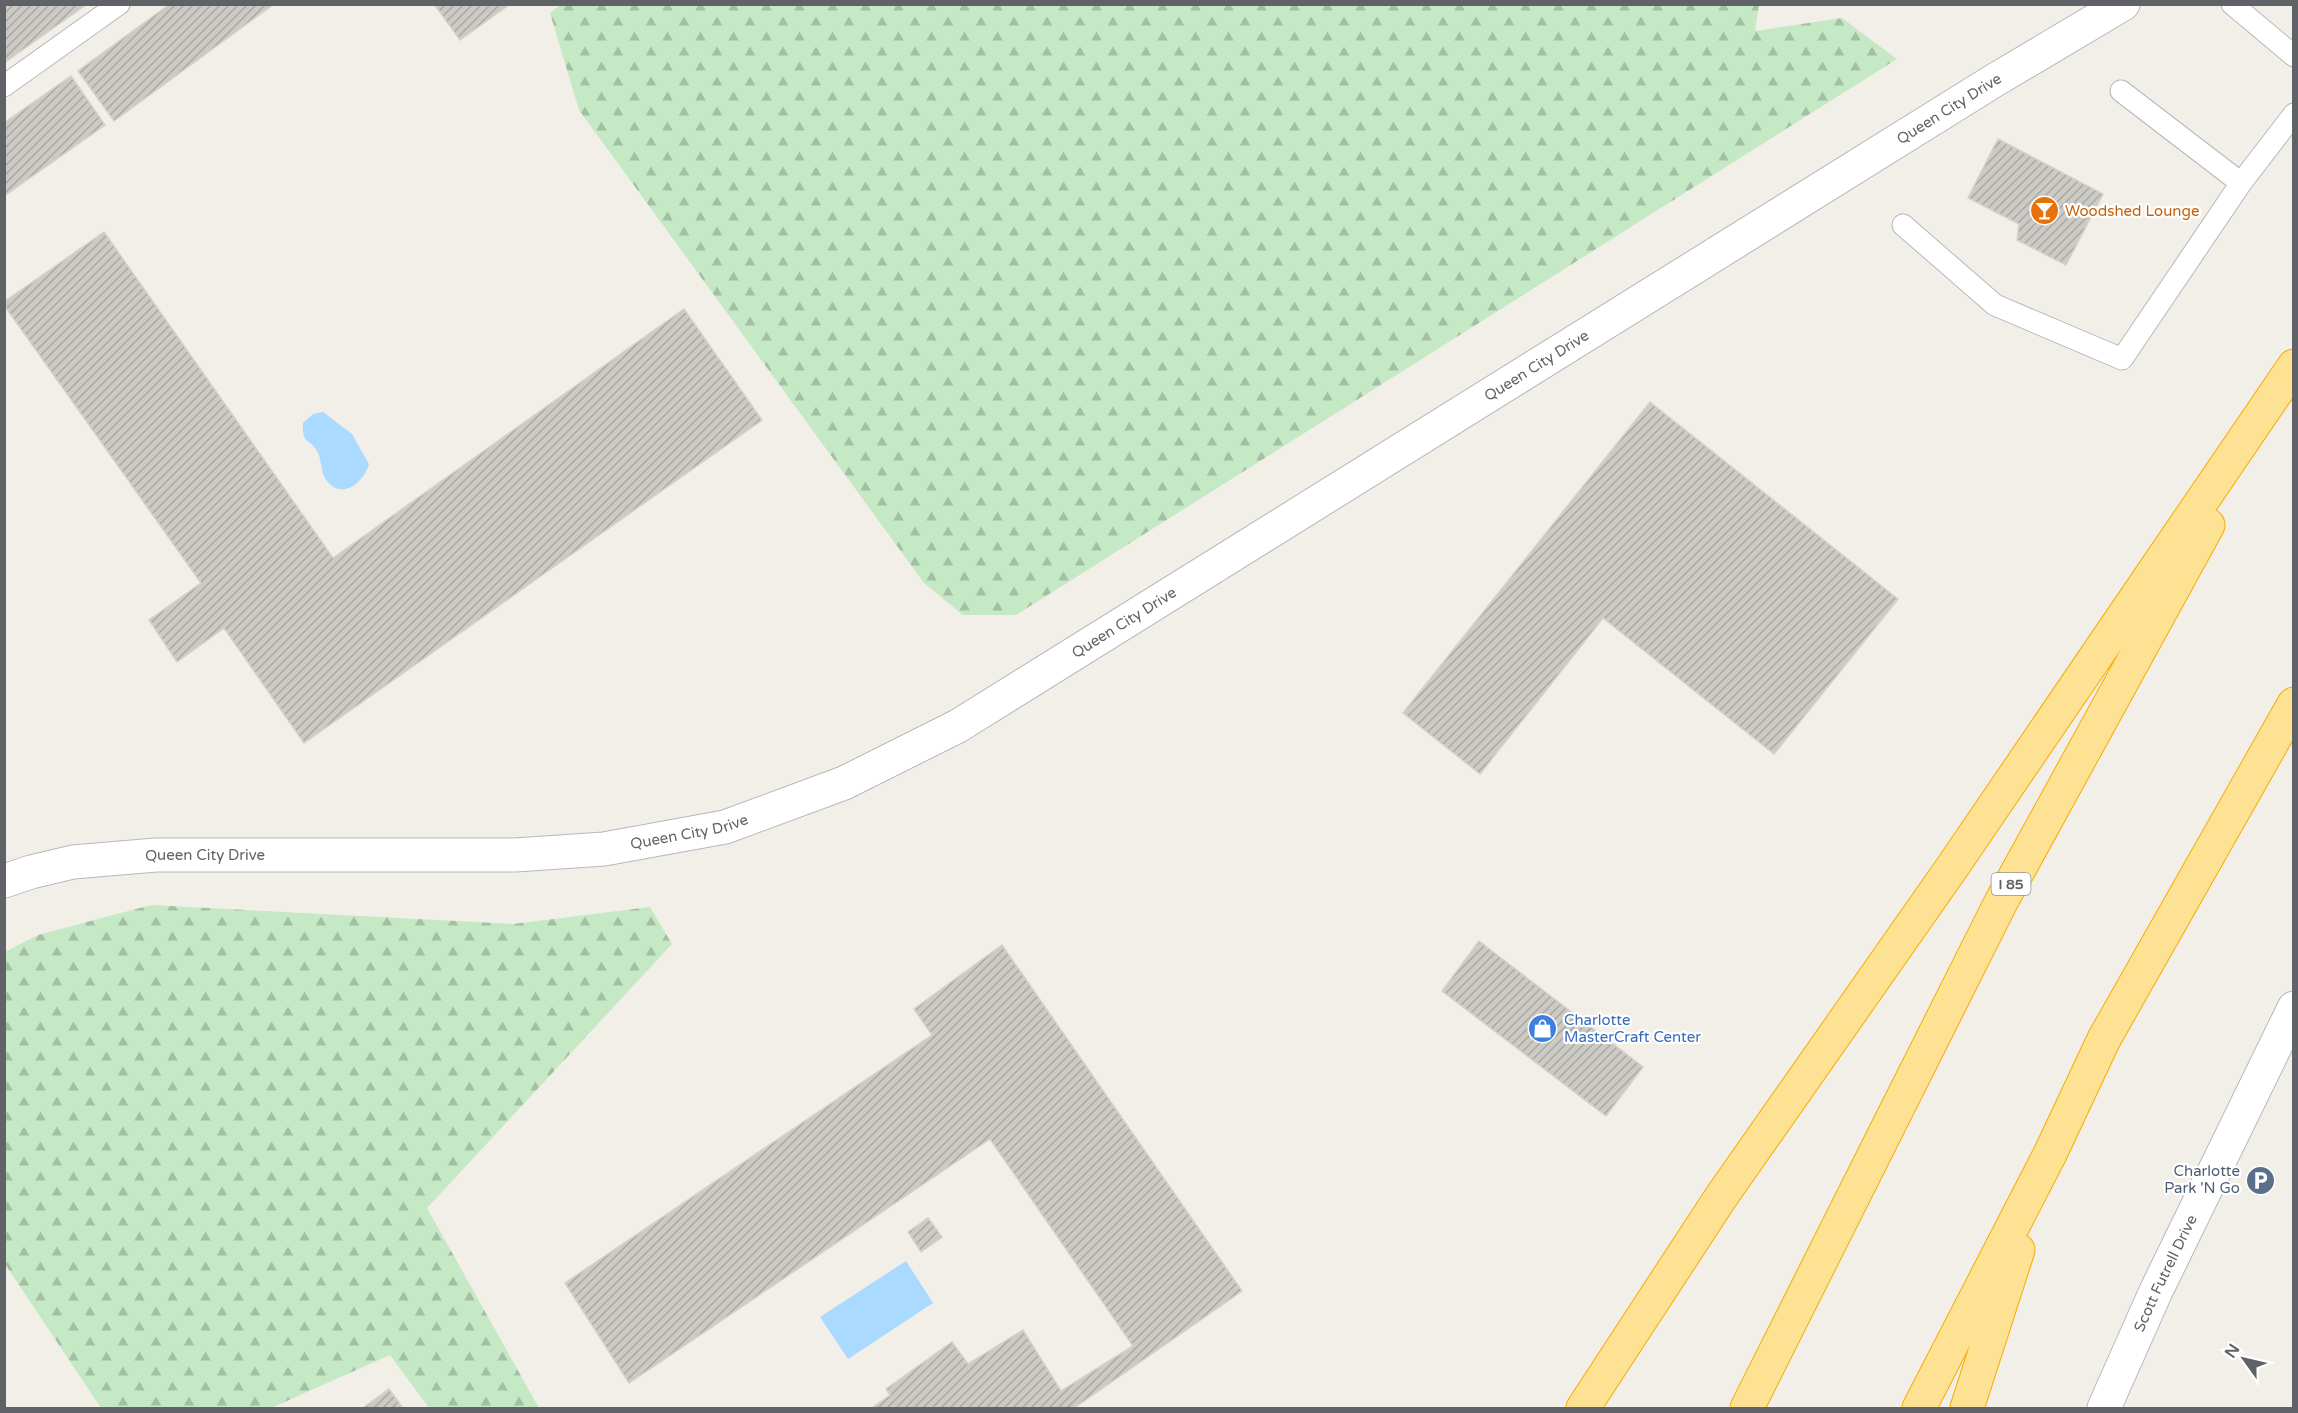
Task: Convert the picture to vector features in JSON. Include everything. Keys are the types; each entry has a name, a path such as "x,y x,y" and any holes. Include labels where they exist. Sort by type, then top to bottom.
{"highway":[{"path":"1583,1408 1721,1197 1953,866 2294,367"},
{"name":"I 85","path":"1747,1408 2001,903 2294,367"},
{"path":"1919,1408 2050,1154 2104,1039 2294,704"},
{"path":"1967,1408 2050,1154"}],"street":[{"name":"Queen City Drive","path":"4,881 73,862 156,855 515,855 604,849 725,827 844,783 958,726 1995,80 2122,4"},
{"name":"Scott Futrell Drive","path":"2104,1408 2156,1290 2294,1008"}],"lane":[{"path":"4,87 119,4"},
{"path":"2232,4 2294,56"},
{"path":"2121,91 2241,183"},
{"path":"1903,225 1995,305 2122,359 2241,183 2294,114"}],"green space":[{"path":"562,4 1759,4 1755,31 1842,18 1897,59 1016,615 963,615 924,583 579,110 550,13"},
{"path":"151,905 513,924 650,907 672,944 427,1208 539,1408 429,1408 390,1355 271,1408 101,1408 5,1264 5,952 38,935"}],"water":[{"path":"323,412 352,434 369,464 362,478 350,487 343,489 331,485 323,475 317,451 305,438 303,423 313,414"},
{"path":"906,1261 933,1303 848,1359 820,1317"}],"building":[{"path":"4,4 87,4 4,63"},
{"path":"170,4 274,4 114,121 78,71"},
{"path":"434,4 510,4 460,40"},
{"path":"71,76 105,125 4,196 4,123"},
{"name":"Woodshed Lounge","path":"1998,139 2103,194 2066,265 2017,240 2019,224 1968,198"},
{"path":"104,232 333,558 684,309 762,420 304,743 224,628 177,662 149,620 201,583 4,305 4,302"},
{"path":"1650,402 1898,599 1774,754 1603,618 1480,774 1403,713"},
{"name":"Charlotte MasterCraft Center","path":"1479,941 1643,1067 1606,1116 1442,991"},
{"path":"1002,945 1242,1291 1074,1408 872,1408 890,1395 886,1389 952,1342 968,1364 1023,1330 1061,1391 1133,1346 990,1139 629,1383 565,1283 932,1035 914,1009"},
{"path":"928,1218 942,1237 921,1252 908,1232"},
{"path":"389,1389 403,1408 363,1408"}],"place":[{"name":"Woodshed Lounge","path":"2044,211"},
{"name":"Charlotte MasterCraft Center","path":"1543,1029"},
{"name":"Charlotte Park 'N Go","path":"2261,1180"}]}
